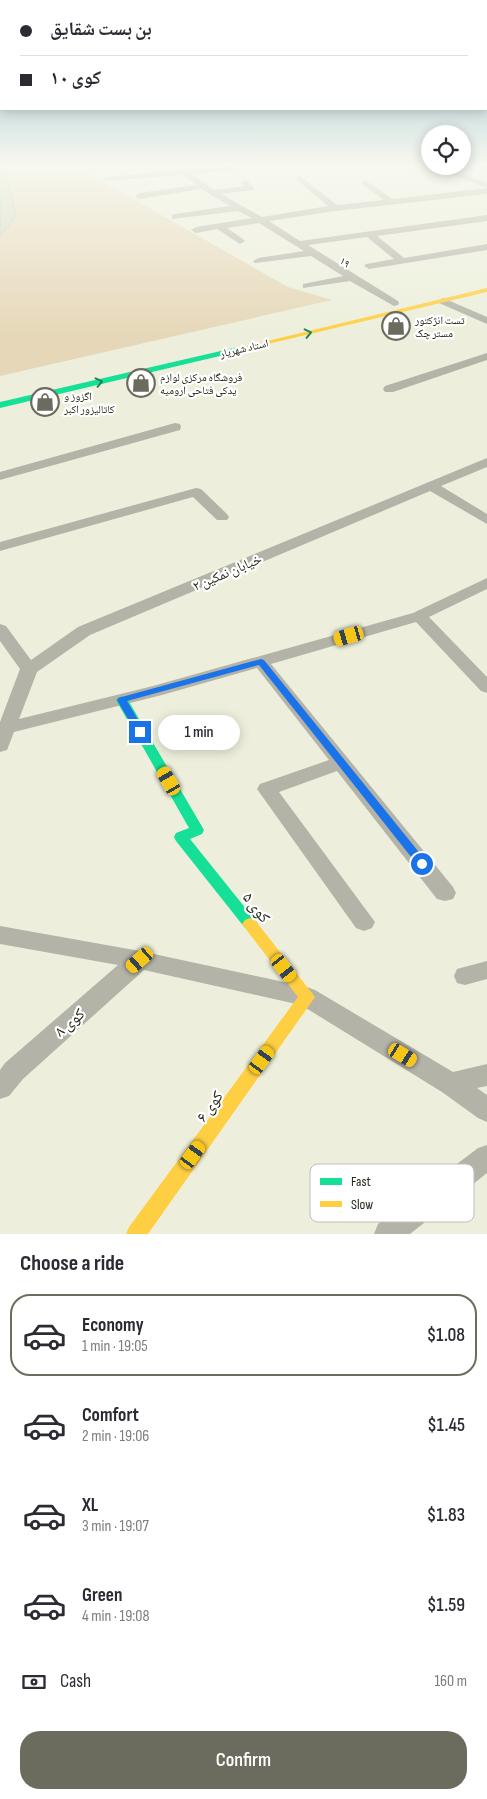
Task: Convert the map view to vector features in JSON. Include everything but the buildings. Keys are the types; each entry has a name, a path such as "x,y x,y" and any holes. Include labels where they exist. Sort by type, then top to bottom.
{"main road":[{"name":"استاد شهریار","path":"114,366 487,281"},
{"name":"استاد شهریار","path":"0,405 487,290"},
{"path":"273,330 285,338"},
{"path":"238,338 249,346"},
{"name":"کوی ۵","path":"122,700 197,830 182,837 307,996"},
{"name":"کوی ۶","path":"136,1234 307,996"}],"street":[{"path":"196,230 250,221"},
{"name":"۱۹","path":"261,221 350,278 394,303"},
{"path":"298,244 468,221"},
{"path":"218,226 240,241"},
{"path":"369,234 402,261"},
{"path":"370,266 487,247"},
{"path":"258,261 312,253"},
{"path":"307,286 350,278"},
{"path":"443,301 487,321"},
{"path":"389,389 487,356"},
{"path":"0,476 174,427"},
{"name":"خیابان نمکین ۲","path":"29,669 84,631 487,462"},
{"path":"431,486 487,520"},
{"path":"0,547 196,492 222,517"},
{"path":"4,728 122,700 419,616 487,583"},
{"path":"419,616 487,687"},
{"path":"0,629 29,669 4,728 0,746"},
{"path":"261,662 445,893"},
{"path":"342,762 267,789 364,922"},
{"path":"0,935 140,960 307,996 451,1084 487,1110"},
{"name":"کوی ۸","path":"0,1088 14,1071 140,960"},
{"path":"466,976 487,970"},
{"path":"451,1084 487,1075"},
{"path":"474,1167 487,1157"},
{"path":"388,1234 403,1222"}],"shaded area":[{"path":"0,221 171,221 288,287 332,300 0,376"}],"traffic: fast":[{"path":"0,405 238,349"},
{"path":"122,700 197,830 181,837 250,924"}],"traffic: slow":[{"path":"238,349 487,290"},
{"path":"136,1234 307,997 250,924"}],"place":[{"name":"تست انژکتور مستر چک","path":"396,326"},
{"name":"فروشگاه مرکزی لوازم یدکی فتاحی ارومیه","path":"141,383"},
{"name":"اگزوز و کاتالیزور اکبر","path":"45,402"}],"route":[{"path":"140,732 122,700 261,662 422,864"}]}
